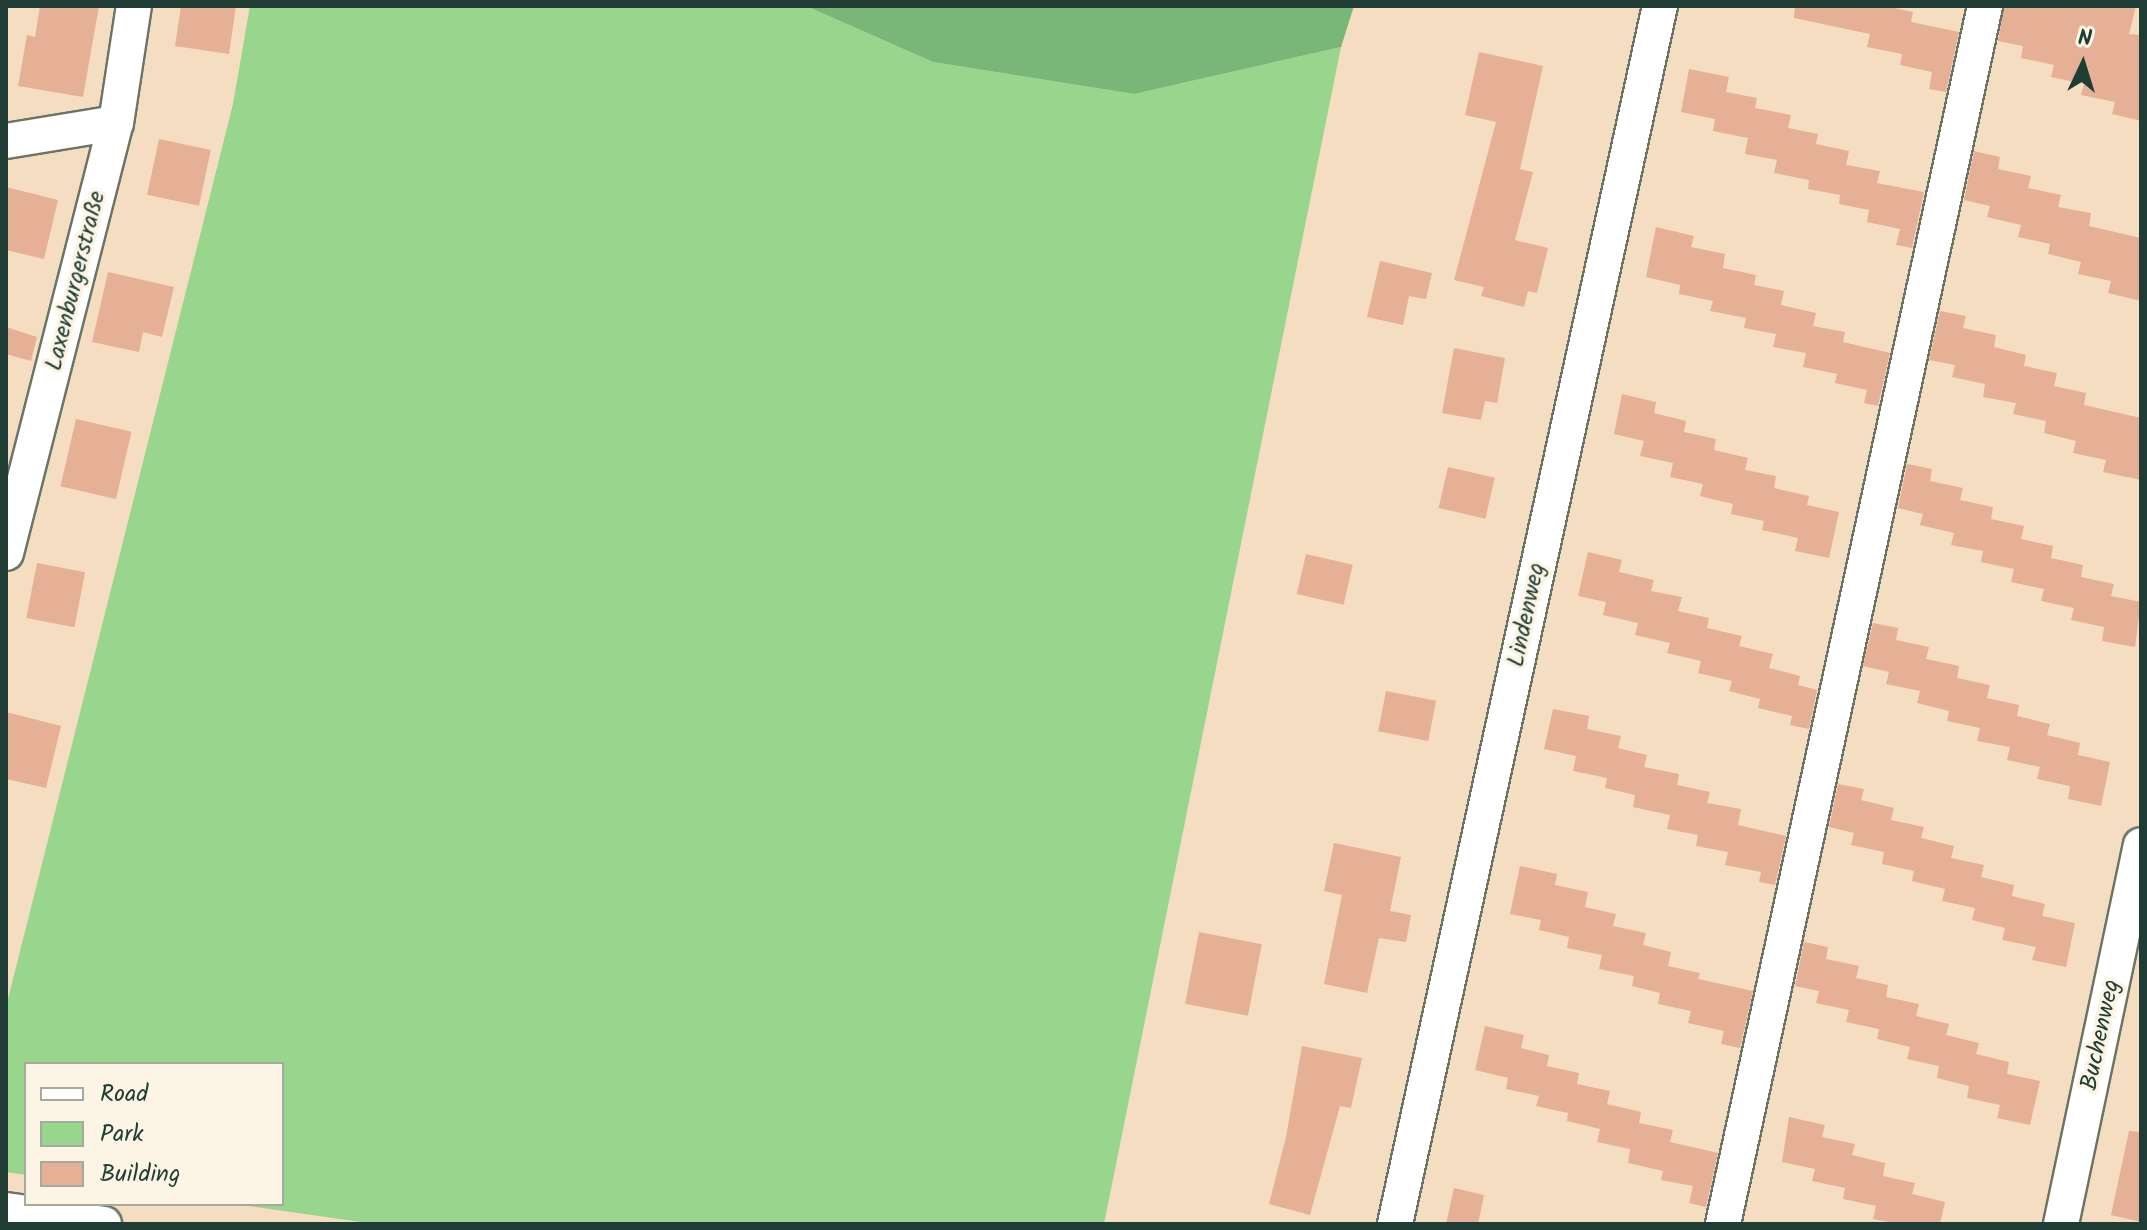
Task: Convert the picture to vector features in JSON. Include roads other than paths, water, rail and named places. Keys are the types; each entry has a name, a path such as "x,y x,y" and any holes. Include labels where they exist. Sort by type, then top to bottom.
{"street":[{"name":"Laxenburgerstraße","path":"6,553 116,123 134,6"},
{"name":"Lindenweg","path":"1395,1224 1660,6"},
{"path":"1723,1224 1985,6"},
{"path":"6,141 116,123"},
{"name":"Buchenweg","path":"2061,1224 2141,845"},
{"path":"6,1210 104,1224"}]}
